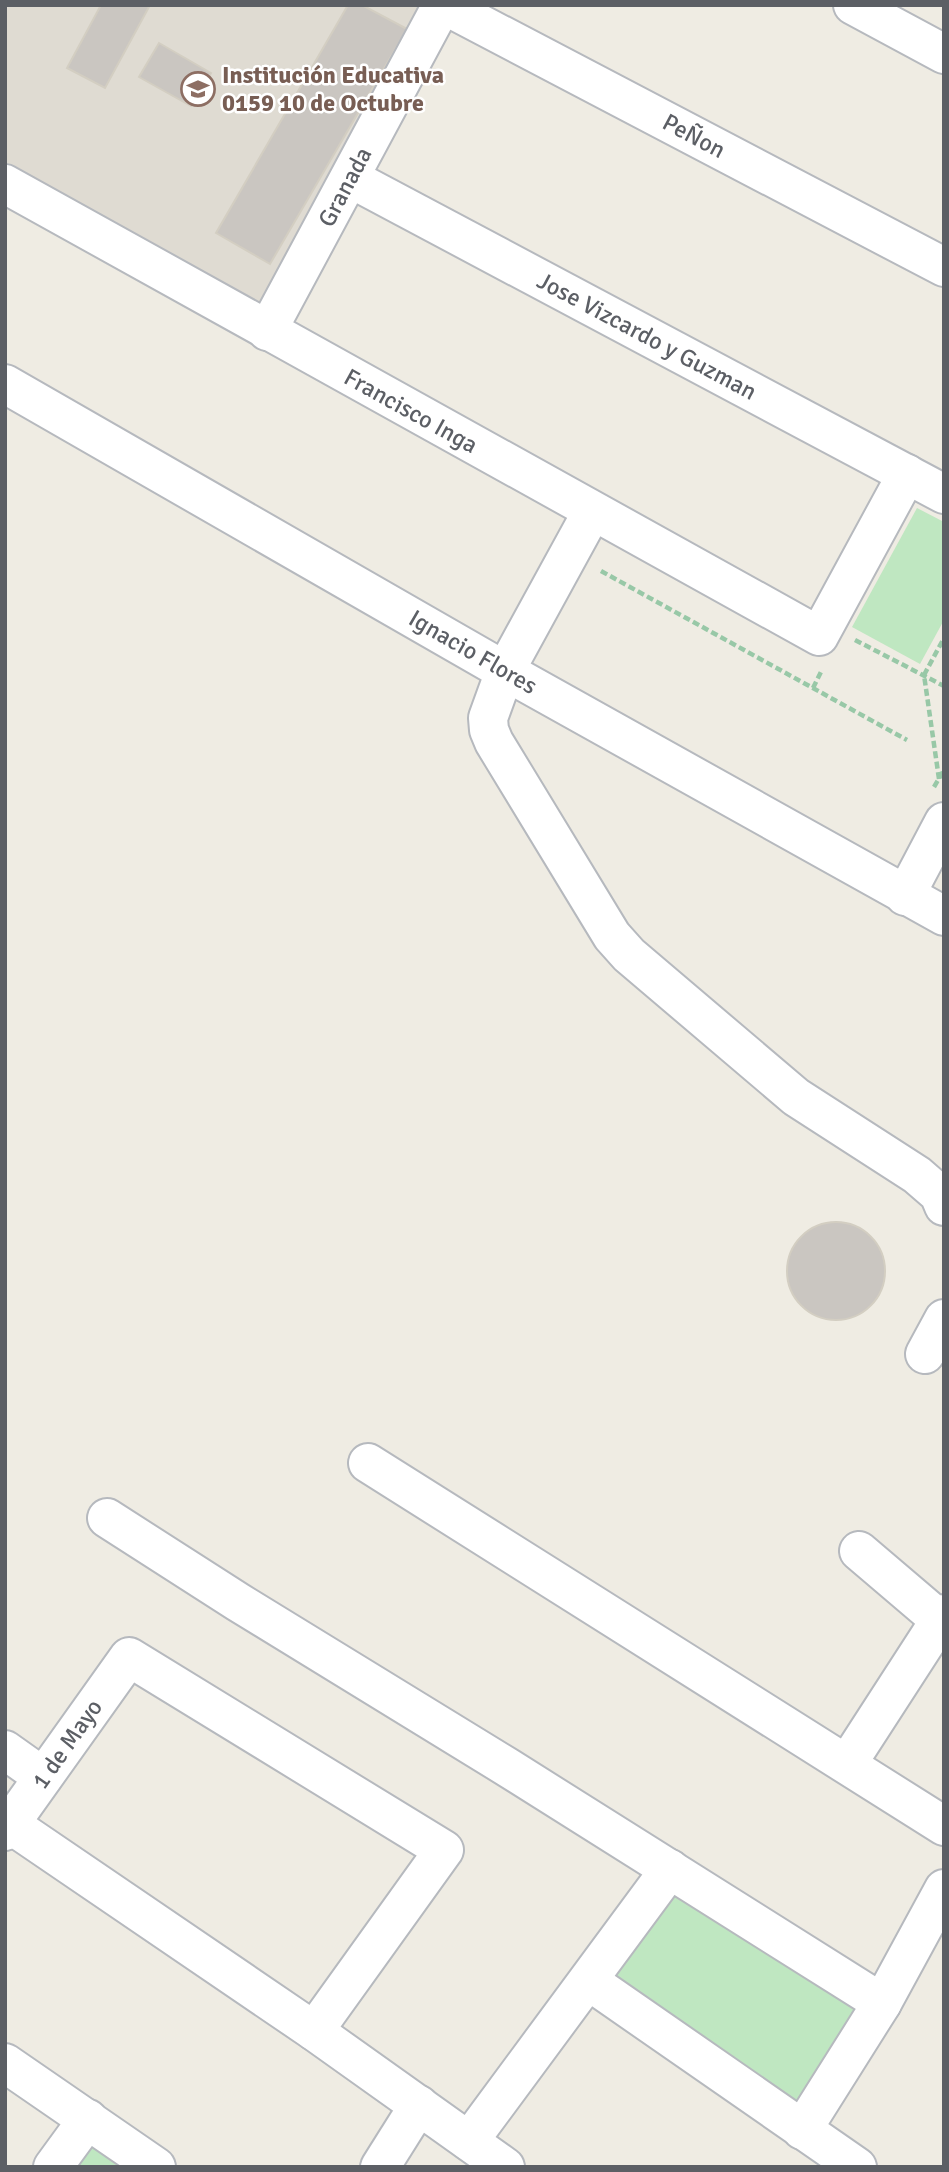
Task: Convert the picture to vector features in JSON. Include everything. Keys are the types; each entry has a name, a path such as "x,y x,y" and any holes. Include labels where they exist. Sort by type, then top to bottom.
{"street":[{"name":"Granada","path":"267,331 443,5"},
{"name":"PeÑon","path":"443,5 944,267"},
{"path":"853,5 944,54"},
{"name":"Jose Vizcardo y Guzman","path":"350,178 944,494"},
{"name":"Francisco Inga","path":"5,184 592,512 836,638"},
{"name":"Ignacio Flores","path":"5,384 505,671 944,916"},
{"path":"836,638 907,474"},
{"path":"592,512 505,671 488,719 489,730 612,936 641,968 786,1088 917,1175 939,1194 944,1206"},
{"path":"905,896 944,822"},
{"path":"925,1354 944,1319"},
{"path":"368,1463 944,1826"},
{"path":"107,1518 883,2003"},
{"path":"847,1764 942,1617 859,1551"},
{"name":"1 de Mayo","path":"7,1828 129,1657 444,1850 314,2031"},
{"path":"5,1751 43,1777"},
{"path":"7,1828 314,2031 505,2167"},
{"path":"470,2141 670,1869"},
{"path":"802,2130 883,2003 944,1889"},
{"path":"589,1981 858,2167"},
{"path":"5,2063 156,2167"},
{"path":"380,2167 419,2105"},
{"path":"53,2167 88,2119"}],"path":[{"path":"569,554 907,740"},
{"path":"836,638 944,686"},
{"path":"939,779 924,675 944,638"}],"shaded area":[{"name":"Institución Educativa 0159 10 de Octubre","path":"5,5 421,5 271,310 5,166"}],"green space":[{"path":"917,508 944,522 944,620 920,664 852,627"},
{"path":"675,1880 874,2006 804,2118 605,1983"},
{"path":"94,2132 144,2167 71,2167"}],"building":[{"path":"101,5 150,5 105,88 67,68"},
{"path":"348,5 362,5 407,29 270,264 216,233"},
{"path":"159,43 211,73 191,106 139,77"},
{"path":"836,1222 855,1226 871,1236 881,1252 885,1271 881,1290 871,1306 855,1316 836,1320 817,1316 801,1306 791,1290 787,1271 791,1252 801,1236 817,1226"}],"place":[{"name":"Institución Educativa 0159 10 de Octubre","path":"198,89"}]}
